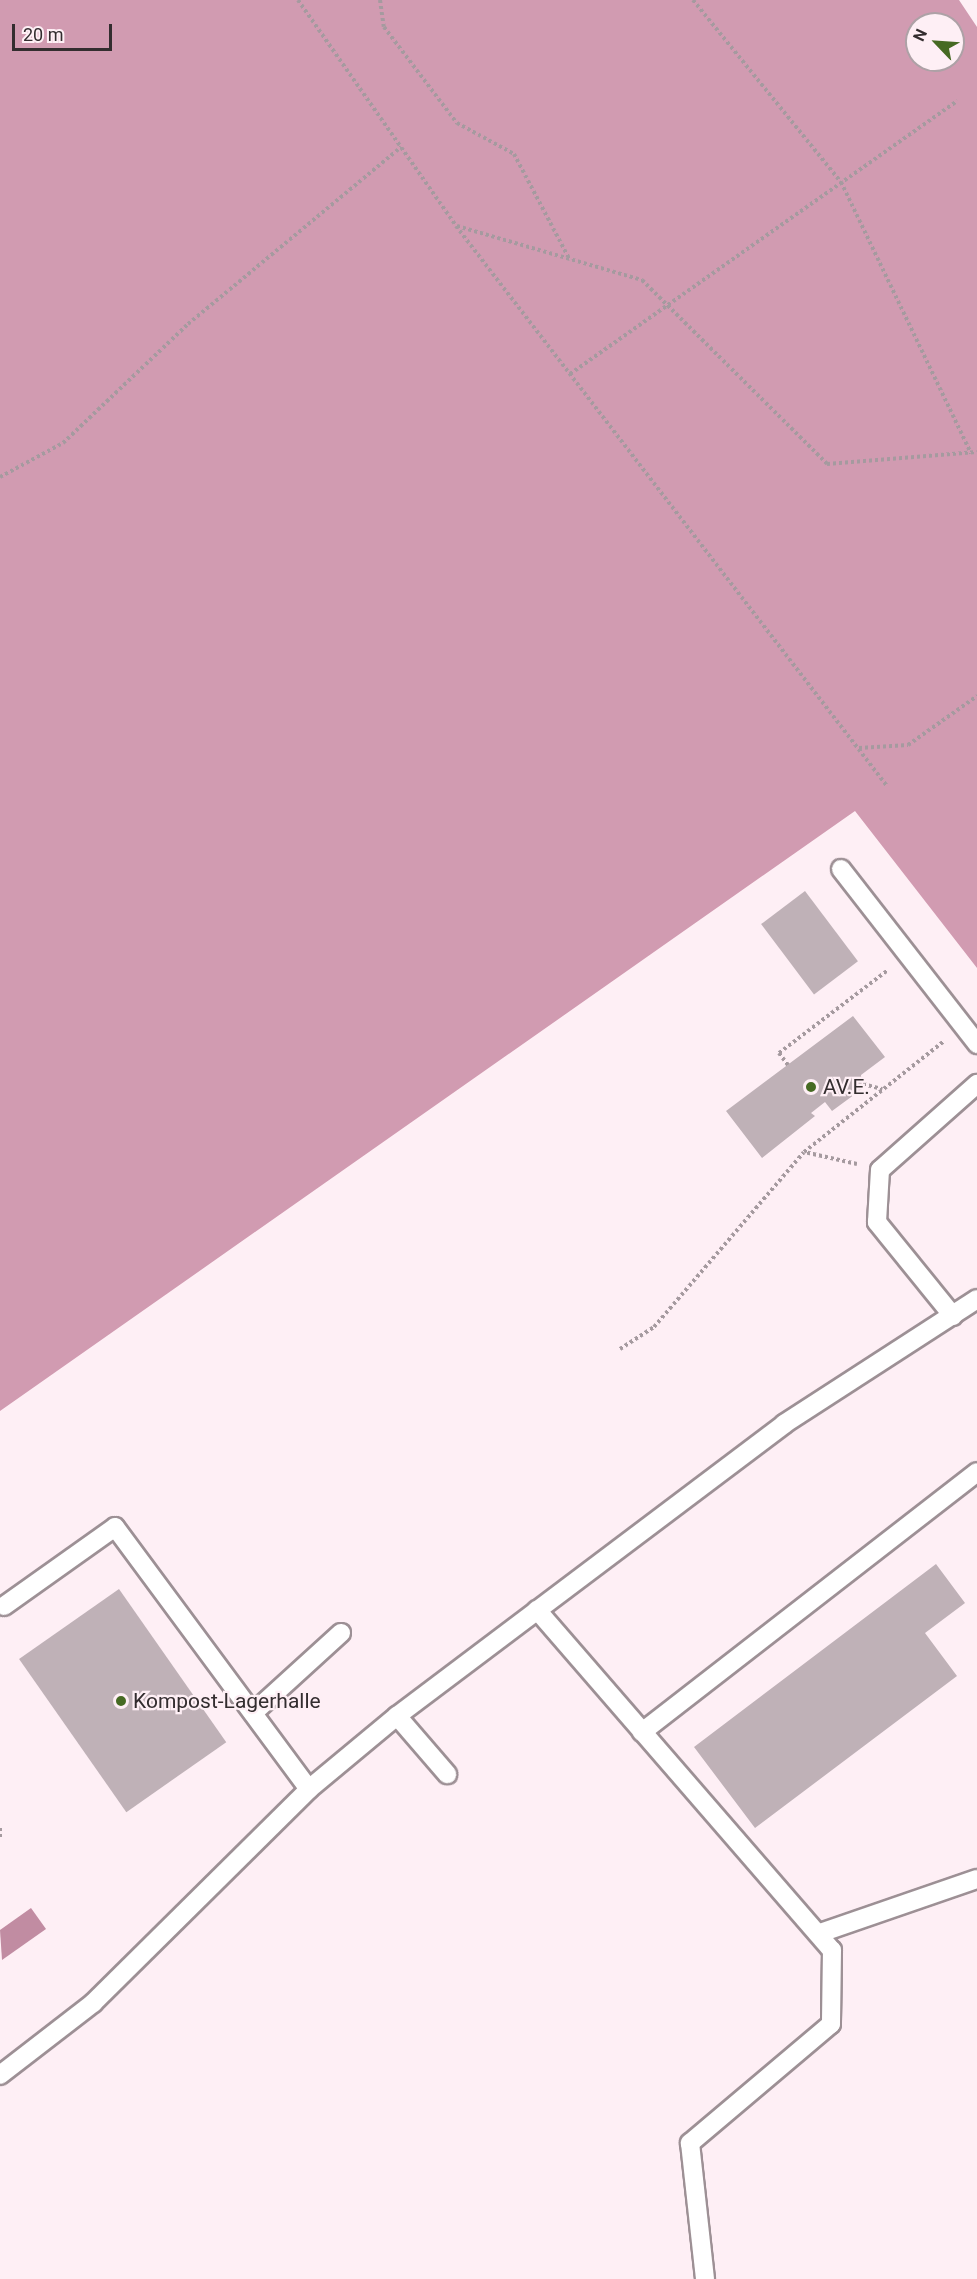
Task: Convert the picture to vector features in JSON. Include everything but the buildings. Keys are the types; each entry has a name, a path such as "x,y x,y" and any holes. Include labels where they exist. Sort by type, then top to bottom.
{"lane":[{"path":"841,869 977,1044"},
{"path":"953,1316 877,1222 880,1170 977,1084"},
{"path":"0,2075 93,2002 309,1789 397,1716 784,1424 977,1299"},
{"path":"642,1732 977,1472"},
{"path":"4,1606 115,1527 309,1789"},
{"path":"537,1610 820,1933 832,1950 831,2024 690,2143 705,2279"},
{"path":"253,1713 341,1633"},
{"path":"397,1716 447,1774"},
{"path":"820,1933 977,1879"}],"path":[{"path":"298,0 456,226 887,786"},
{"path":"380,0 384,27 457,123 514,154 571,260"},
{"path":"693,0 841,182 970,453"},
{"path":"570,374 957,101"},
{"path":"0,477 63,443 188,324 401,147"},
{"path":"456,226 642,280 827,464 977,453"},
{"path":"858,748 908,745 977,696"},
{"path":"788,1065 779,1053 908,955"},
{"path":"620,1349 654,1327 804,1152 963,1026"},
{"path":"863,1084 883,1090"},
{"path":"804,1152 880,1170"},
{"path":"0,1828 0,1838"}],"shaded area":[{"path":"0,0 959,0 977,27 977,968 855,811 0,1411"},
{"path":"31,1908 46,1929 2,1960 0,1930"}],"place":[{"name":"AV.E.","path":"811,1087"},
{"name":"Kompost-Lagerhalle","path":"121,1701"}]}
